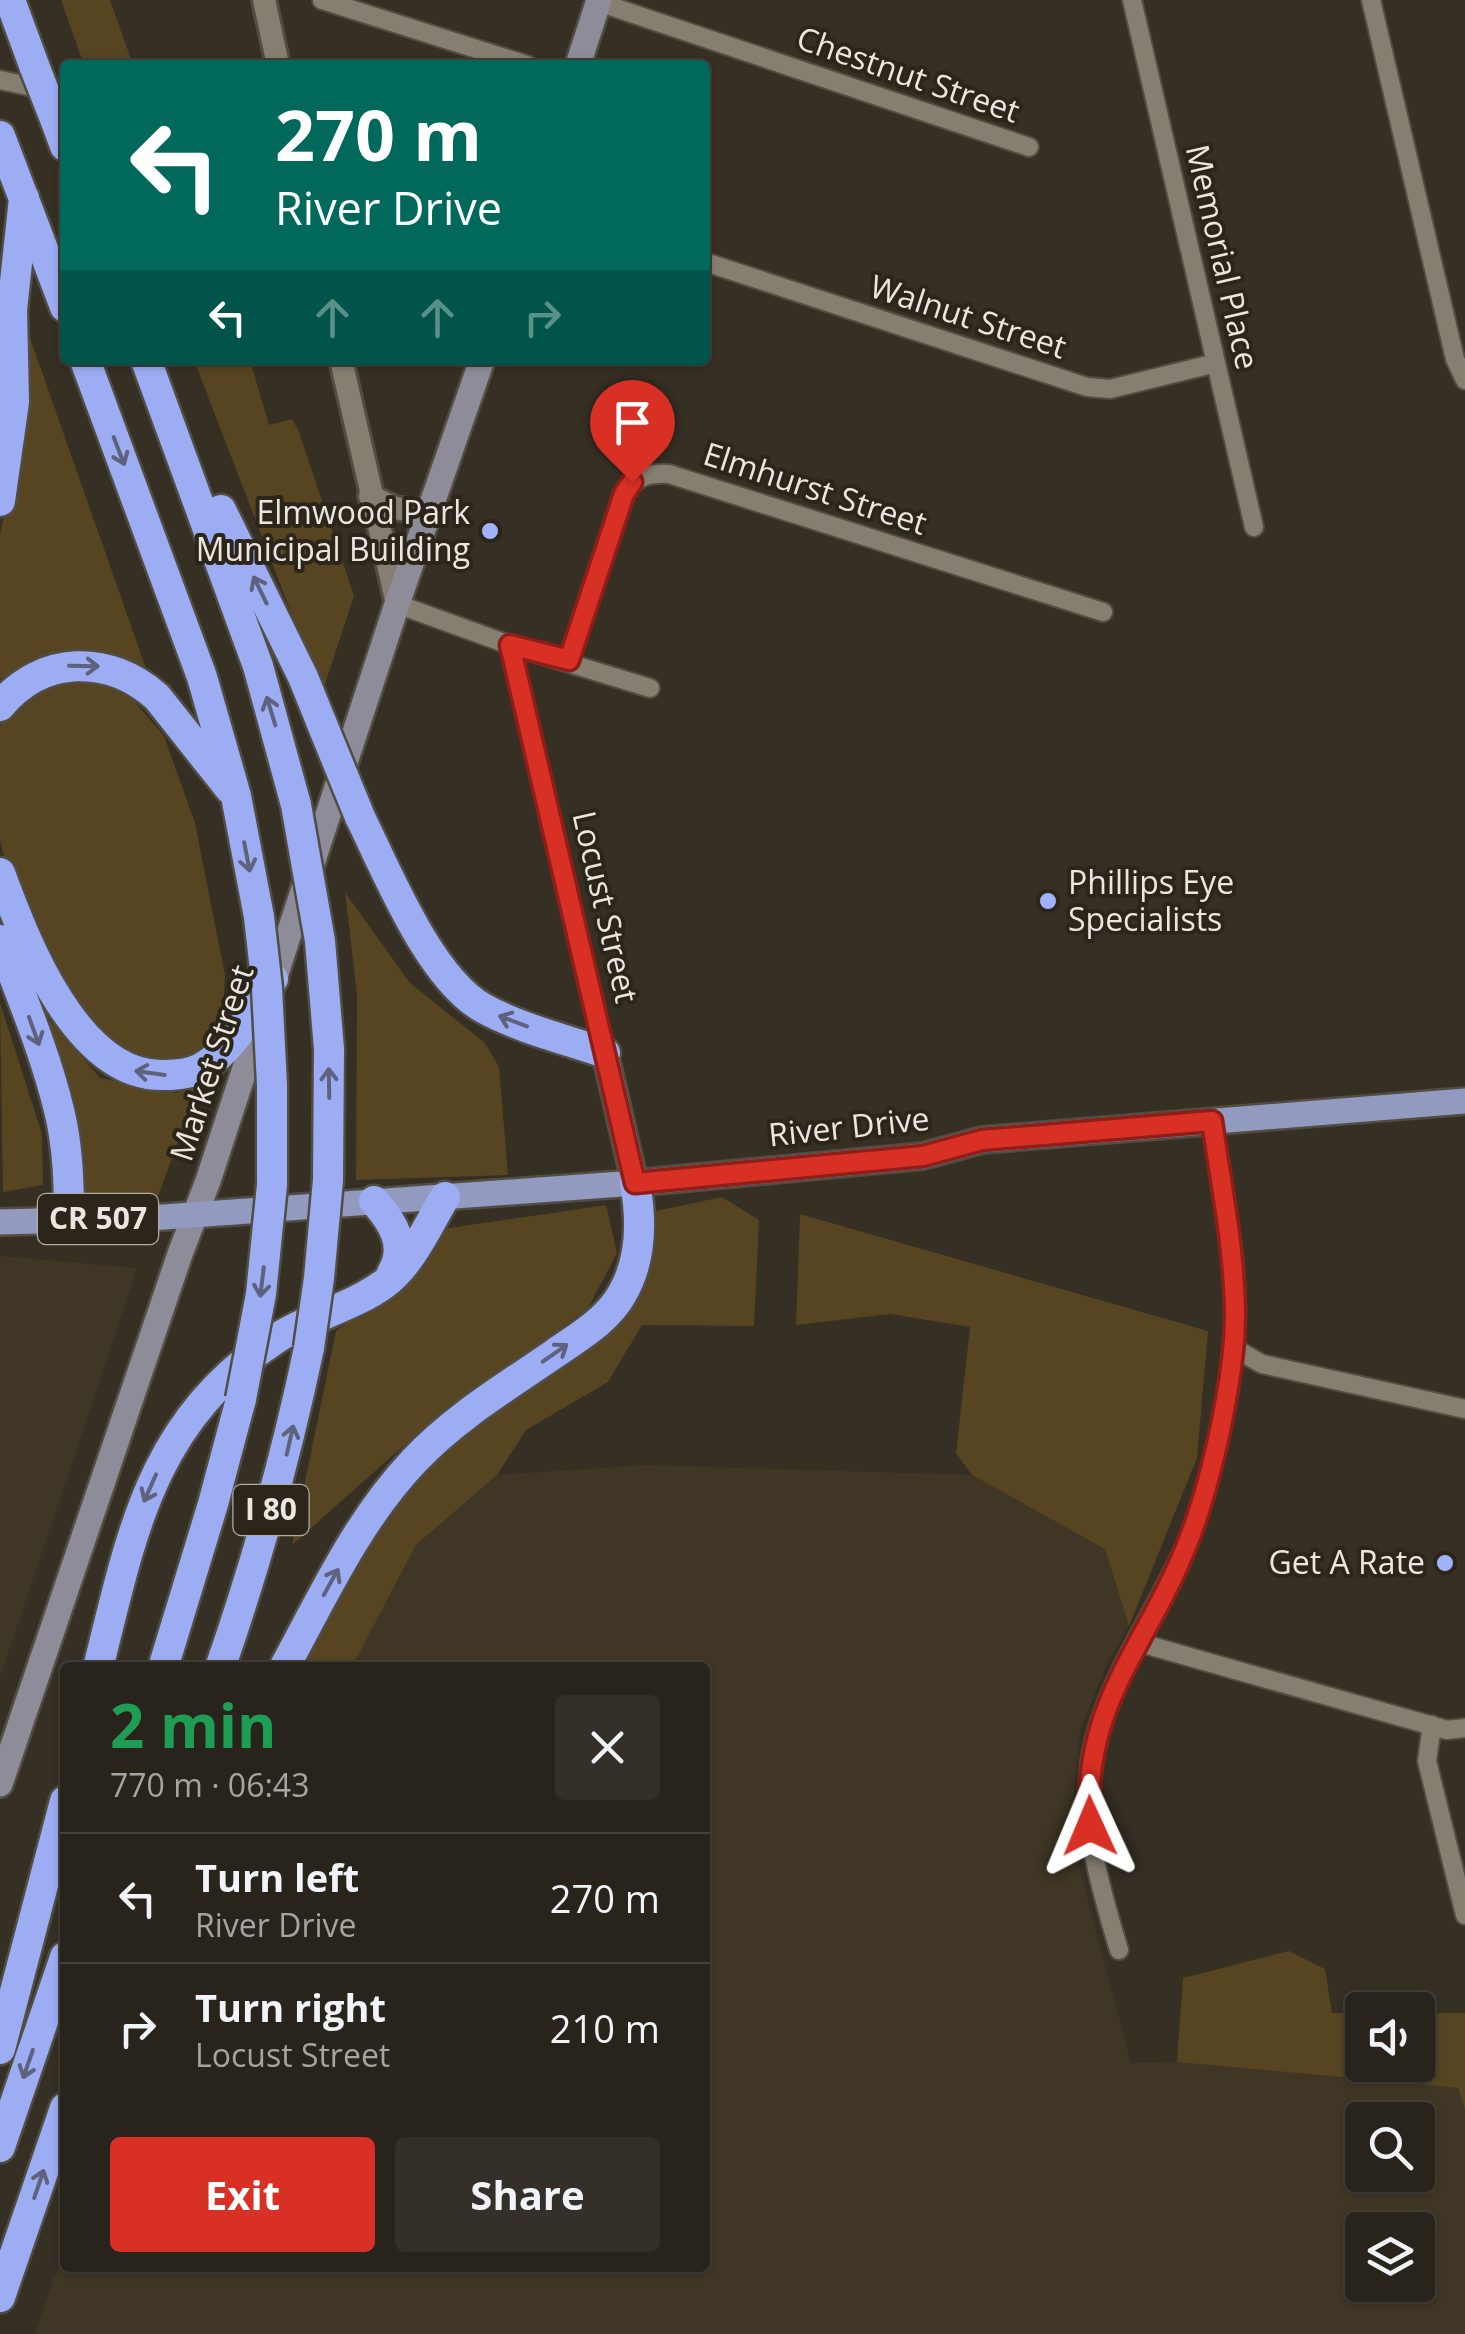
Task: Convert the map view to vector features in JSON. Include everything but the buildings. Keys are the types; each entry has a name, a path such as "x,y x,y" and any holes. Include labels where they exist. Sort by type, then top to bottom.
{"highway":[{"path":"10,0 31,76 60,117"},
{"path":"0,136 60,294"},
{"path":"0,501 14,402 12,310 24,198"},
{"name":"I 80","path":"87,365 202,677 236,796 259,917 267,988 272,1185 261,1294 241,1399 165,1662"},
{"path":"148,365 303,677 360,817 429,950 480,1006 606,1052"},
{"name":"I 80","path":"148,365 258,666 296,805 320,941 329,1049 328,1180 320,1278 309,1348 283,1468 222,1662"},
{"path":"0,706 20,686 49,670 82,665 115,670 158,697 236,796"},
{"path":"0,873 32,950 62,1002 102,1054 119,1065 150,1075 178,1074 203,1067 225,1047 273,979"},
{"path":"0,940 60,1114 69,1220"},
{"path":"287,1662 352,1544 414,1460 454,1424 598,1323 621,1297 634,1269 640,1234 635,1183"},
{"path":"100,1662 131,1537 148,1489 199,1405 232,1372 276,1339 384,1284 400,1269 445,1197"},
{"path":"374,1201 392,1222 399,1243 396,1268 384,1284"},
{"path":"0,2049 60,1821"},
{"path":"0,2147 60,1972"},
{"path":"0,2297 60,2123"}],"main road":[{"path":"580,60 599,1"},
{"name":"Market Street","path":"0,1784 196,1215 397,604 480,365"},
{"name":"Locust Street","path":"606,1052 635,1183"},
{"name":"River Drive","path":"0,1222 196,1215 635,1183 923,1156 982,1140 1465,1101"}],"street":[{"path":"264,0 277,60"},
{"path":"322,0 372,7 514,60"},
{"name":"Memorial Place","path":"1132,0 1254,527"},
{"path":"1371,0 1455,359 1465,380"},
{"name":"Chestnut Street","path":"599,1 1028,147"},
{"path":"0,80 31,76"},
{"name":"Walnut Street","path":"710,264 1087,387 1110,389 1216,363"},
{"path":"342,365 397,604 510,645 650,688"},
{"name":"Elmhurst Street","path":"569,660 624,494 632,482 650,473 669,474 1103,612"},
{"path":"370,496 394,508 430,513"},
{"name":"Locust Street","path":"510,645 606,1052"},
{"path":"1119,1950 1090,1826 1088,1782 1100,1722 1188,1543 1203,1497 1234,1348 1230,1248 1212,1121"},
{"path":"1234,1348 1262,1364 1465,1410"},
{"path":"1137,1642 1447,1730 1465,1728"},
{"path":"1432,1725 1427,1762 1465,1915"}],"shaded area":[{"path":"61,0 110,0 131,60 82,60"},
{"path":"29,335 149,677 125,660 68,653 0,679 0,535 18,449"},
{"path":"196,365 251,365 269,425 292,419 299,432 354,596 322,693"},
{"path":"74,676 128,694 164,736 195,823 225,975 222,1032 194,1057 148,1061 103,1035 47,956 7,868 0,840 0,724 22,693"},
{"path":"345,892 410,983 485,1043 499,1067 508,1175 356,1180 357,995"},
{"path":"0,1003 42,1134 43,1185 3,1192"},
{"path":"38,1007 100,1078 176,1093 199,1085 158,1196 82,1193"},
{"path":"722,1197 759,1220 754,1326 642,1325 608,1382 526,1430 497,1475 416,1545 355,1662 297,1662 403,1484 636,1287 656,1211"},
{"path":"606,1205 617,1253 588,1308 419,1432 292,1545 336,1331 381,1298 436,1230"},
{"path":"800,1214 1208,1331 1197,1458 1129,1626 1105,1549 972,1475 956,1453 970,1327 890,1314 796,1325"},
{"path":"0,1256 137,1268 0,1678"},
{"path":"645,1465 972,1475 1105,1549 1129,1626 1107,1664 1080,1730 1074,1787 1074,1848 1131,2063 1177,2062 1345,2078 1345,2082 1458,2088 1465,2110 1465,2334 35,2334 60,2262 60,2272 710,2272 710,1662 355,1662 416,1545 497,1475"},
{"path":"1289,1951 1325,1969 1332,2013 1345,2013 1345,2078 1177,2062 1183,1978"},
{"path":"1435,2013 1465,2013 1465,2110 1458,2088 1393,2082 1435,2082"}],"place":[{"name":"Elmwood Park Municipal Building","path":"490,531"},
{"name":"Phillips Eye Specialists","path":"1048,901"},
{"name":"Get A Rate","path":"1445,1563"}],"route":[{"path":"632,482 624,494 569,660 510,645 635,1183 923,1156 982,1140 1212,1121 1230,1248 1234,1348 1203,1497 1188,1543 1100,1722 1090,1763 1090,1826"}]}
